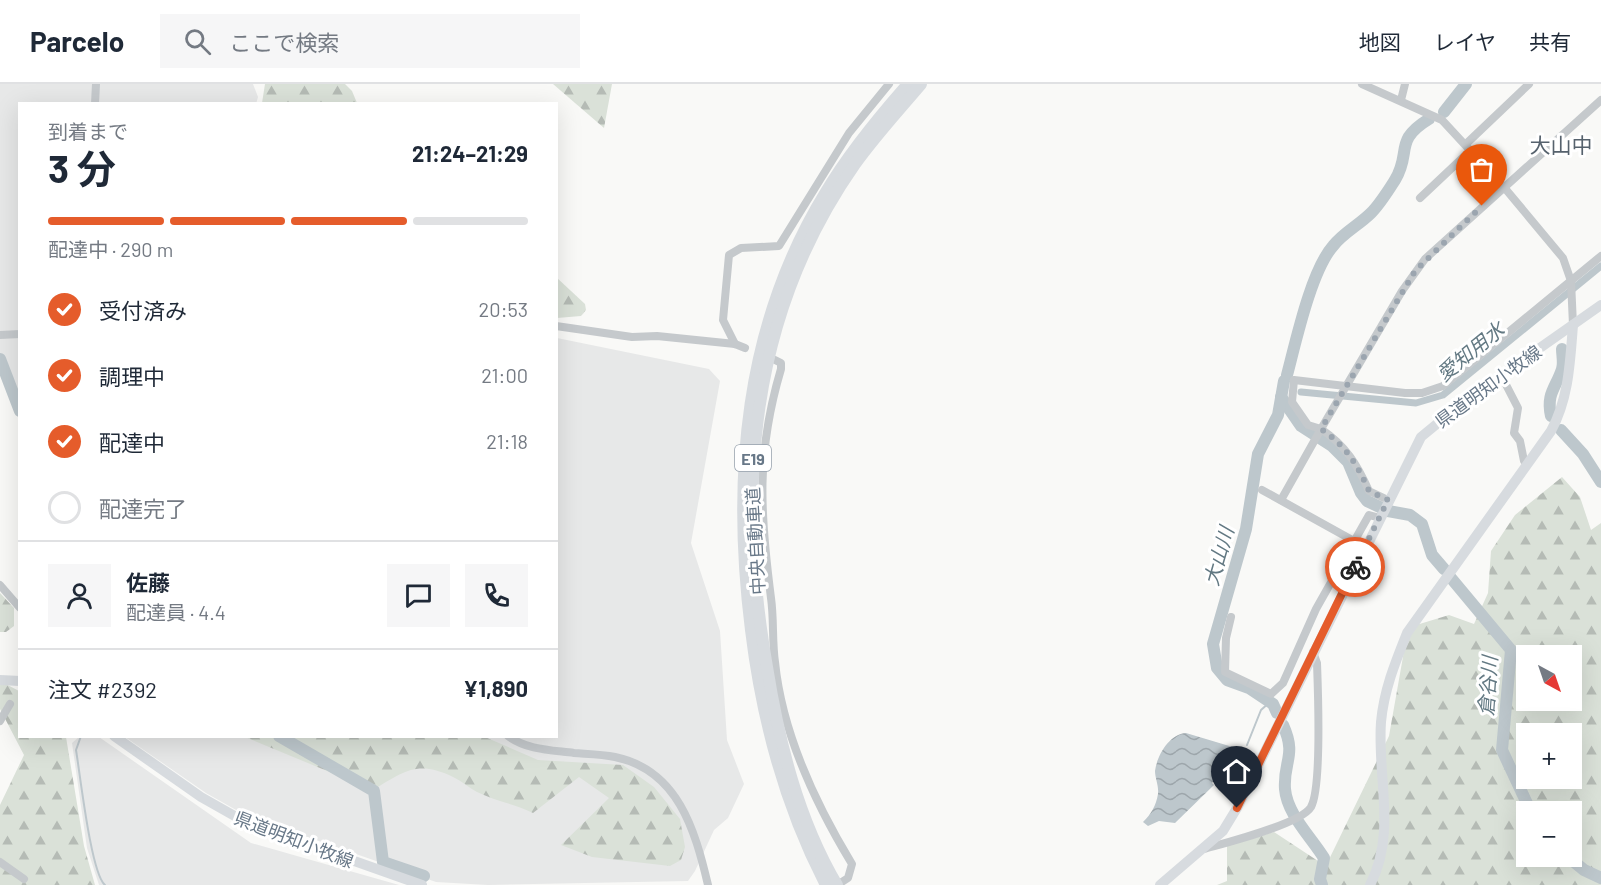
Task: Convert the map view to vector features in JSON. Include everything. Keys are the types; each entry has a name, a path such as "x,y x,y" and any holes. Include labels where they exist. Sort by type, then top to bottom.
{"highway":[{"name":"中央自動車道","path":"837,885 821,865 787,798 771,749 754,656 742,525 745,431 754,372 764,334 791,258 821,200 848,158 908,84"},
{"name":"中央自動車道","path":"826,885 783,747 764,651 753,526 752,476 755,432 773,336 808,245 855,164 921,84"}],"main road":[{"name":"県道明知小牧線","path":"1160,885 1223,831 1237,808 1421,437 1466,400 1601,305"},
{"name":"県道明知小牧線","path":"1370,885 1385,837 1381,724 1384,693 1394,663 1407,633 1560,414 1566,395 1573,325"},
{"path":"0,680 18,681"},
{"name":"県道明知小牧線","path":"117,738 201,797 247,824 400,881 422,885"}],"street":[{"path":"95,102 96,84"},
{"path":"735,344 723,320 729,255 741,248 779,246 849,133 889,84"},
{"path":"1362,84 1442,120 1469,147 1559,251 1571,281 1573,325"},
{"path":"1401,100 1405,84"},
{"path":"1420,198 1529,84"},
{"path":"1281,500 1345,385 1415,271 1503,186 1601,100"},
{"path":"1231,617 1226,638 1225,672 1271,694 1283,682 1316,609 1369,515 1384,510 1369,491 1357,463 1337,440 1308,425 1292,402 1294,380 1422,393 1443,386 1601,256"},
{"path":"558,326 632,337 657,336 735,344 745,348"},
{"path":"0,335 18,334"},
{"path":"778,361 764,441 762,476 763,545 772,601 775,663 791,737 802,767 825,819 852,864 848,878 837,885"},
{"path":"1501,375 1518,408 1514,432 1520,441 1524,461 1527,464"},
{"path":"1262,490 1354,541"},
{"path":"0,585 18,606"},
{"path":"1202,850 1279,824 1301,815 1310,808 1315,787 1318,707 1317,663 1313,652"},
{"path":"0,720 10,704"},
{"path":"513,738 541,750 615,757 639,766 657,777 673,792 696,834 708,885"},
{"path":"0,862 24,879"}],"shaded area":[{"path":"0,84 253,84 258,97 257,102 18,102 18,403 0,356"},
{"path":"558,338 709,369 720,381 691,543 720,631 727,740 744,784 728,818 714,830 688,881 488,885 436,882 245,815 206,793 126,738 558,738"},
{"path":"78,738 100,738 251,843 399,885 99,885 87,848 72,743"}],"green space":[{"path":"265,84 345,84 352,91 357,102 262,102"},
{"path":"553,84 612,84 604,128"},
{"path":"558,279 585,304 586,310 581,316 558,318"},
{"path":"1562,477 1580,497 1591,530 1601,523 1601,885 1217,885 1227,881 1227,846 1274,832 1318,861 1319,880 1389,736 1404,651 1413,626 1449,615 1474,624 1488,593 1491,551 1515,515"},
{"path":"0,593 14,608 14,626 6,632 0,632"},
{"path":"0,681 18,690 18,738 66,738 84,846 95,885 0,885 0,805 24,755 0,709"},
{"path":"247,738 487,738 538,760 623,765 654,787 680,819 685,847 681,860 670,866 592,857 561,845 609,798 579,777 533,813 484,795 453,777 430,769 403,773 373,790"}],"water":[{"path":"1186,733 1236,748 1243,754 1228,761 1212,783 1214,785 1175,823 1159,821 1148,826 1143,822 1153,810 1158,794 1155,771 1158,759 1174,737"}],"waterway":[{"name":"大山川","path":"1444,112 1466,84"},
{"name":"大山川","path":"1287,375 1305,307 1325,257 1337,241 1381,202 1400,170 1405,147 1411,134 1429,119"},
{"name":"愛知用水","path":"1301,392 1416,403 1443,395 1601,266"},
{"path":"1551,416 1552,391 1563,367 1562,349"},
{"path":"0,359 18,406"},
{"name":"大山川","path":"1277,713 1273,704 1249,688 1227,680 1217,668 1213,644 1246,529 1258,454 1278,415 1284,381"},
{"name":"倉谷川","path":"1281,397 1301,426 1332,446 1348,462 1361,493 1367,501 1388,511 1410,515 1422,524 1432,555 1444,569"},
{"path":"1561,430 1583,454 1601,482"},
{"name":"倉谷川","path":"1451,578 1511,650 1502,750 1526,801"},
{"path":"1247,745 1261,710 1270,702"},
{"name":"大山川","path":"1283,725 1289,744 1285,779 1287,798 1295,816 1324,858 1320,879 1322,885"},
{"path":"80,738 76,750 87,822 95,862 105,885"},
{"path":"282,738 374,791 383,862 424,876"},
{"name":"倉谷川","path":"1580,867 1601,878"}],"way so far":[{"path":"1355,567 1388,500 1369,491 1357,463 1337,440 1321,429 1345,385 1415,271 1482,206"}],"district":[{"name":"大山中","path":"1561,144"}],"route":[{"path":"1237,808 1355,567"}]}
